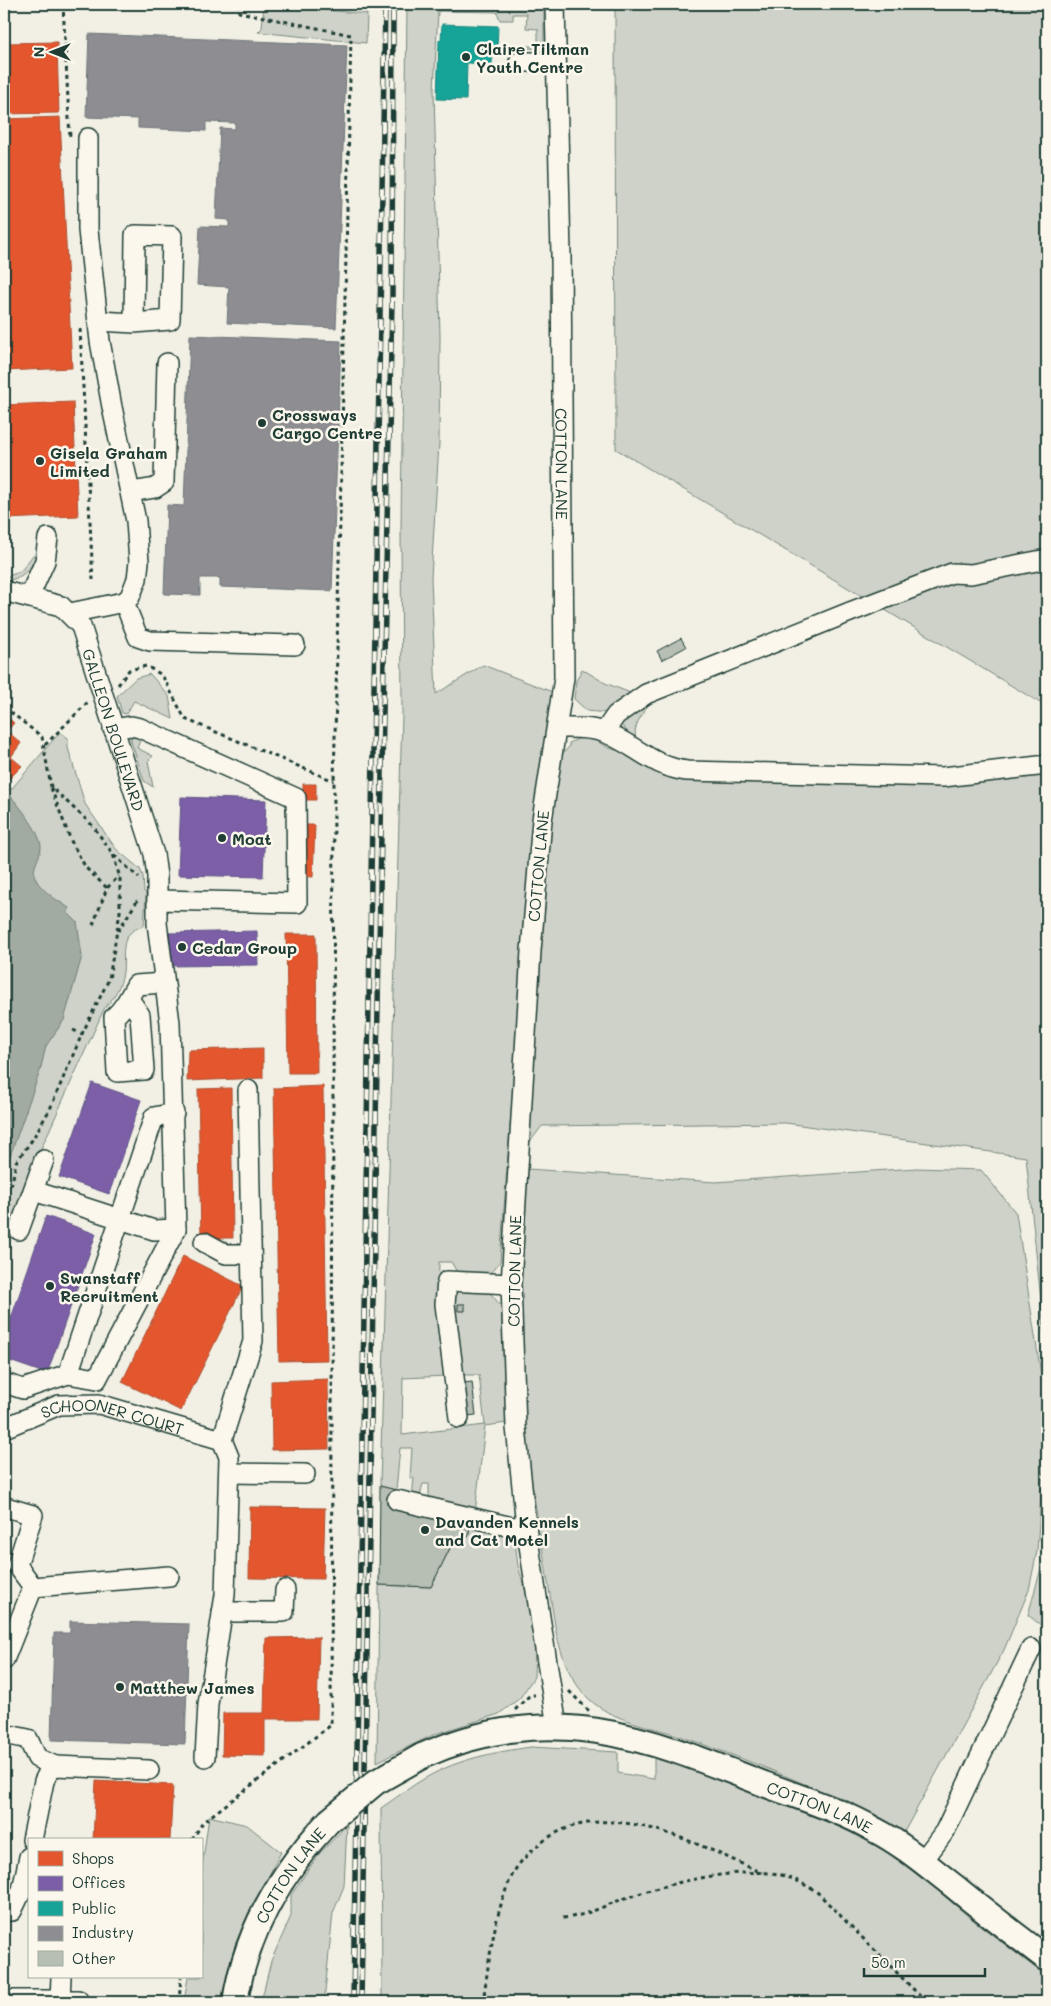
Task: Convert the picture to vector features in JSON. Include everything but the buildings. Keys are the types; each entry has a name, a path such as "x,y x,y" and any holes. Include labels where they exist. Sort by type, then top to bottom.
{"main road":[{"name":"COTTON LANE","path":"235,2002 248,1950 273,1893 298,1856 329,1821 368,1787 422,1756 479,1736 557,1727 614,1733 680,1752 849,1817 875,1829 922,1862 1047,1959"}],"street":[{"name":"COTTON LANE","path":"555,4 561,254 564,678 546,790 532,932 511,1284 516,1427 526,1526 557,1727"},
{"path":"519,62 556,62"},
{"path":"70,613 124,602 130,597 137,579 138,562 131,492 112,407 100,341 88,230 88,138"},
{"path":"99,321 134,323 170,320 172,236 135,235 134,323"},
{"path":"131,492 155,488 164,482 167,362"},
{"path":"29,597 45,561 48,538"},
{"path":"604,732 616,715 646,694 850,612 952,573 971,574 1047,559"},
{"name":"GALLEON BOULEVARD","path":"4,593 48,601 70,613 81,626 154,854 158,900 157,920 163,983 170,1023 176,1229"},
{"path":"124,602 138,637 150,641 295,645"},
{"path":"113,729 131,726 140,728 296,798 297,903 158,900"},
{"path":"557,728 583,728 604,732 661,766 687,771 943,777 1047,765"},
{"path":"128,999 136,986 163,983"},
{"path":"205,1757 208,1704 225,1595 229,1457 222,1440 253,1341 248,1090"},
{"path":"68,1374 154,1117 174,1113"},
{"path":"19,1230 44,1160"},
{"path":"34,1191 154,1230 176,1229"},
{"path":"4,1383 23,1389 68,1374 97,1379 176,1229"},
{"path":"204,1242 226,1254 251,1254"},
{"path":"458,1418 445,1304 447,1282 511,1284"},
{"name":"SCHOONER COURT","path":"4,1428 59,1405 98,1404 222,1440"},
{"path":"228,1474 305,1474"},
{"path":"397,1500 512,1527 526,1526"},
{"path":"6,1507 33,1515 17,1565 33,1588"},
{"path":"33,1588 169,1576"},
{"path":"4,1658 33,1588"},
{"path":"222,1612 284,1612 285,1590"},
{"path":"922,1862 945,1831 1031,1649"},
{"path":"4,1734 28,1739 38,1758 55,1766 149,1770"},
{"path":"32,1838 44,1781 48,1772 55,1766"},
{"path":"4,1911 12,1911 18,1901 28,1861"},
{"path":"4,2000 69,2000 61,1978"}],"path":[{"path":"193,1838 203,1822 331,1724 334,781 352,35 238,12 238,4"},
{"path":"114,690 129,670 146,666 162,676 185,719 334,781"},
{"path":"4,700 11,687"},
{"path":"44,745 63,725 95,698"},
{"path":"4,707 39,734 44,745 51,787 71,841 86,868 108,888"},
{"path":"51,787 93,826 113,854 138,875 140,881"},
{"path":"4,1197 12,1183 16,1162 32,1140 50,1109 82,1034 109,979 118,931 120,876 113,854"},
{"path":"93,925 108,888 120,876"},
{"path":"118,931 138,902 141,890"},
{"path":"73,1030 82,1034"},
{"path":"482,2002 492,1947 507,1888 526,1856 542,1841 561,1829 581,1824 611,1822 637,1825 662,1831 699,1844 762,1873"},
{"path":"563,1918 581,1917 632,1896 678,1884 732,1874 772,1873 800,1882 816,1891 926,2002"},
{"path":"179,2002 181,1978"}],"shaded area":[{"path":"264,4 367,14 366,43 258,32 262,28"},
{"path":"407,4 541,4 544,11 544,49 526,48 526,46 538,46 538,29 526,28 527,14 513,14 513,20 500,20 497,12 438,11 434,90 440,337 439,443 431,578 436,694 483,665 555,693 534,807 500,1262 487,1277 457,1272 451,1262 439,1262 438,1304 447,1376 403,1378 402,1435 485,1425 479,1375 458,1375 453,1299 461,1291 487,1289 501,1306 507,1423 485,1426 475,1513 429,1502 429,1484 423,1484 419,1499 412,1497 414,1478 410,1478 412,1448 400,1448 396,1490 380,1486 402,715 401,529"},
{"path":"615,4 1047,4 1047,707 616,449"},
{"path":"33,555 37,557 24,574 15,579 4,581 4,578 21,571"},
{"path":"582,669 605,683 633,694 607,713 587,711 574,699 576,681"},
{"path":"150,674 169,696 173,719 134,701 126,714 122,713 117,696 136,678"},
{"path":"641,705 645,711 636,725 637,741 619,723"},
{"path":"60,732 68,738 68,748 85,804 116,849 140,869 143,876 144,892 146,893 144,926 135,929 126,940 122,978 119,987 104,1009 40,1151 16,1219 4,1215 4,790 8,793"},
{"path":"137,736 141,738 137,748 153,756 148,761 153,787 144,781 130,738"},
{"path":"580,738 593,739 609,748 629,754 660,772 1047,768 1047,1358 1026,1157 786,1123 542,1126 523,1151 552,799 561,755 569,747 569,743"},
{"path":"4,790 21,808 37,833 41,847 34,873 43,889 69,908 68,913 77,922 82,956 64,1020 46,1046 40,1071 9,1159 4,1164"},
{"path":"916,1168 981,1170 1016,1213 1047,1413 1037,1551 1029,1590 1004,1650 904,1832 822,1792 765,1768 680,1736 620,1718 598,1706 582,1692 564,1659 556,1632 525,1441 519,1300 528,1169 715,1182"},
{"path":"1047,1521 1047,1630 1028,1615 1046,1550"},
{"path":"471,1522 507,1531 515,1540 518,1566 527,1595 535,1647 534,1677 520,1698 499,1714 435,1734 377,1762 379,1585 431,1587 450,1548 468,1537"},
{"path":"531,1747 618,1752 618,1773 654,1779 654,1753 820,1817 892,1852 973,1920 1047,1977 1047,2002 382,2002 381,1808 421,1781 452,1765 491,1754"},
{"path":"209,1816 247,1825 281,1852 235,1945 222,2002 184,2002 188,1978 202,1978 202,1867"},
{"path":"347,1825 344,1886 333,1913 324,2002 261,2002 271,1961 291,1916 291,1895 318,1855"}],"railway":[{"path":"353,2002 385,4"},
{"path":"361,2002 384,656 392,301 393,4"}],"place":[{"name":"Claire Tiltman Youth Centre","path":"466,57"},
{"name":"Crossways Cargo Centre","path":"262,423"},
{"name":"Gisela Graham Limited","path":"40,461"},
{"name":"Moat","path":"222,838"},
{"name":"Cedar Group","path":"182,947"},
{"name":"Swanstaff Recruitment","path":"50,1286"},
{"name":"Davanden Kennels and Cat Motel","path":"425,1530"},
{"name":"Matthew James","path":"120,1687"}]}
